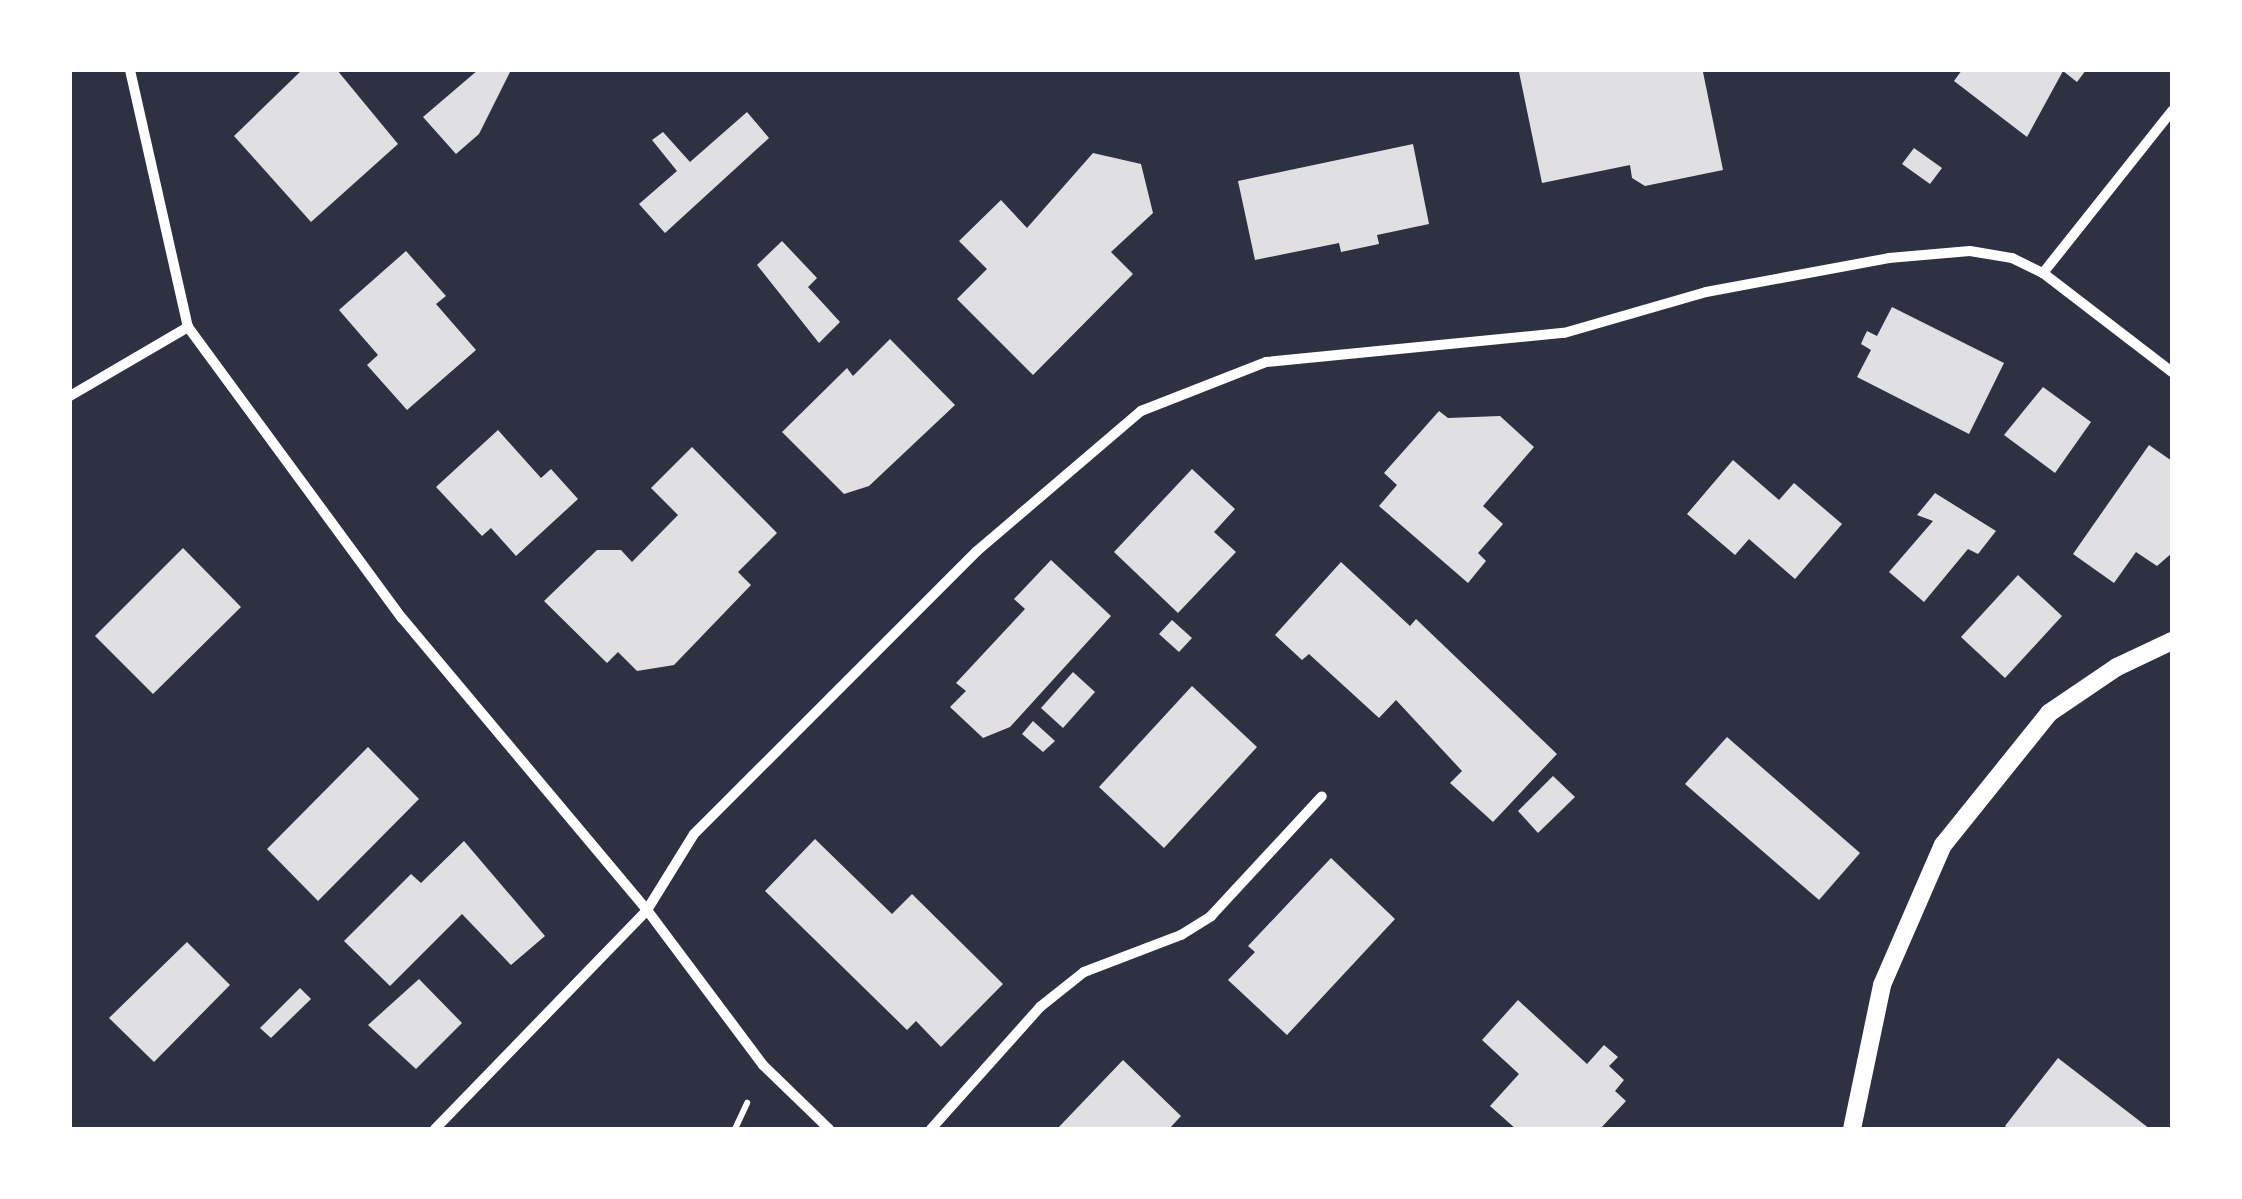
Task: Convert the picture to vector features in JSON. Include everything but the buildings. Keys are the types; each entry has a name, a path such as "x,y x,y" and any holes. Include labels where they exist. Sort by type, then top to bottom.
{"street":[{"path":"130,70 188,327 402,618 647,910 763,1065 829,1129"},
{"path":"2043,273 2172,111"},
{"path":"435,1129 647,910 694,834 977,551 1141,410 1266,362 1564,333 1706,292 1889,258 1970,250 2012,258 2043,273 2172,372"},
{"path":"70,396 188,327"},
{"path":"1852,1129 1882,985 1944,845 2050,713 2117,667 2172,642"},
{"path":"931,1129 1040,1007 1084,972 1212,916 1322,796"}]}
